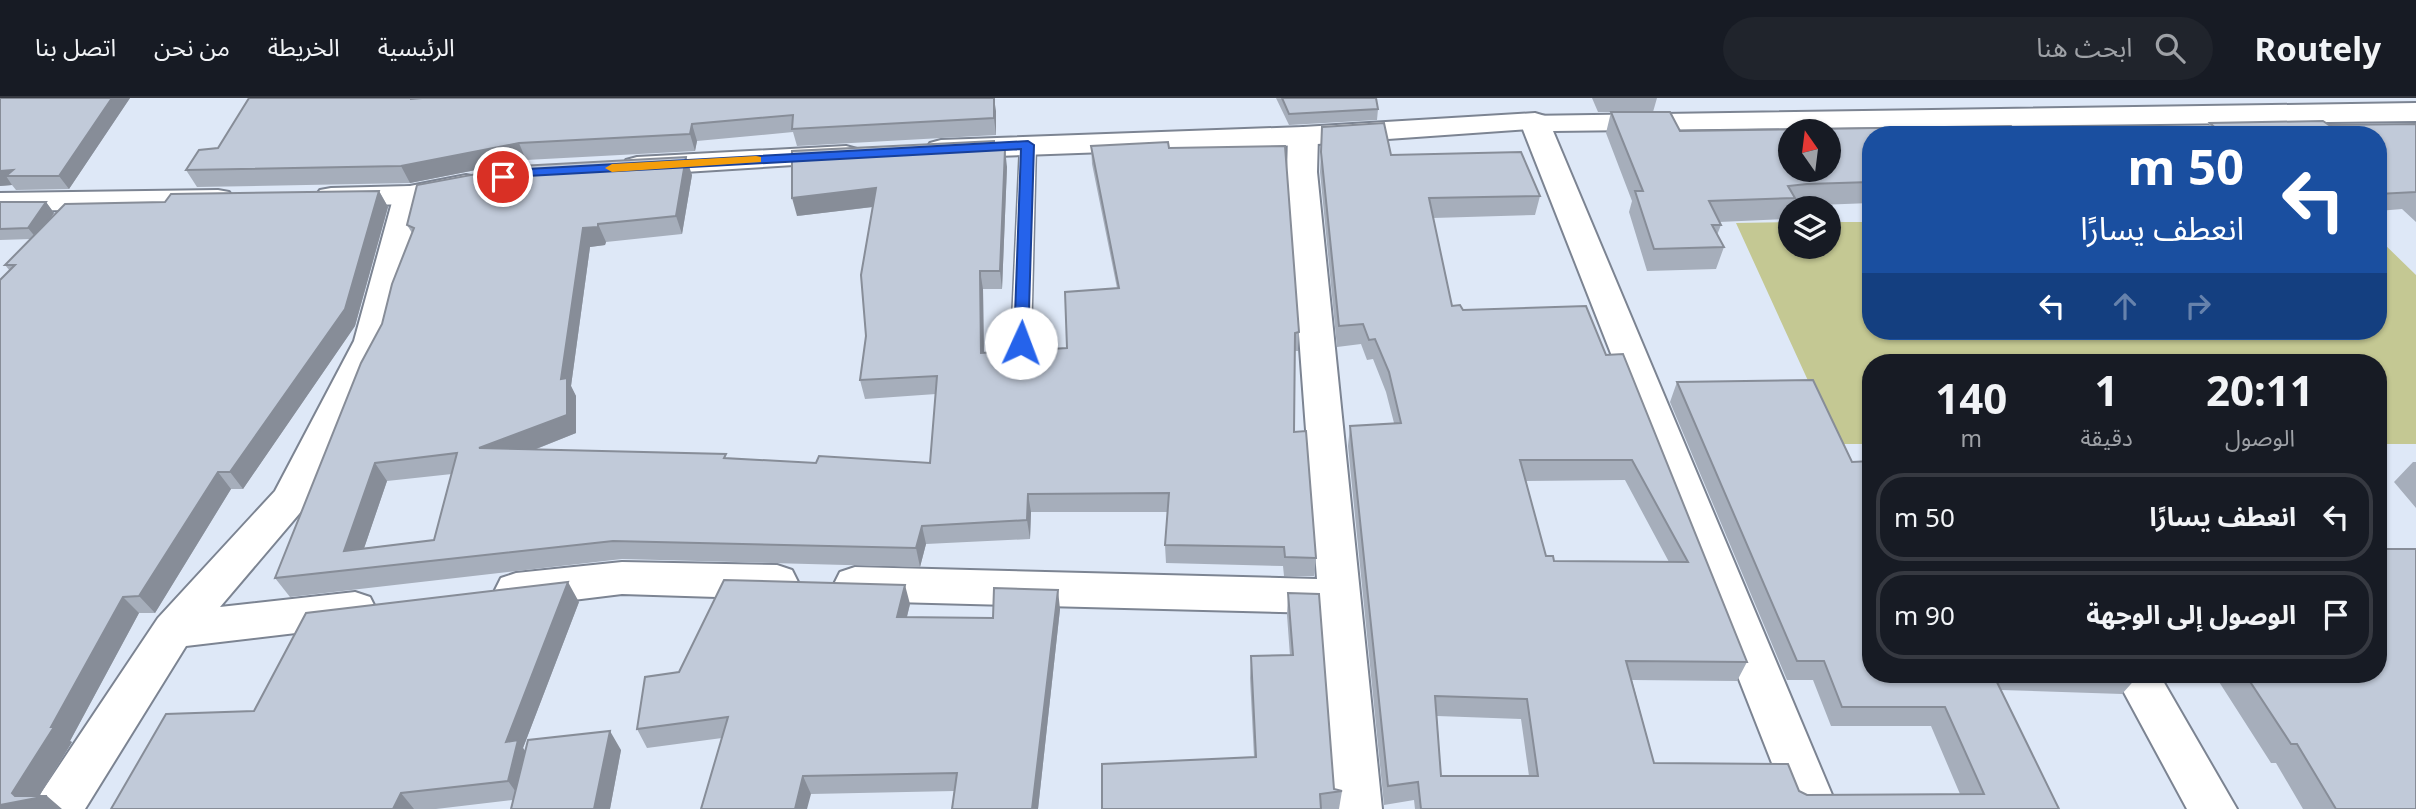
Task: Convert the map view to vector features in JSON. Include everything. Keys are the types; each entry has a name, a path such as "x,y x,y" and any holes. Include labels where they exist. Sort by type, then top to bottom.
{"street":[{"path":"916,151 1303,136 1535,122 2416,112"},
{"path":"1535,122 1814,809"},
{"path":"1303,136 1302,172 1359,809"},
{"path":"610,168 874,153"},
{"path":"301,197 410,195 488,180"},
{"path":"58,809 173,630 290,501 372,341 410,195"},
{"path":"0,202 246,198"},
{"path":"472,595 622,578 1341,597"},
{"path":"173,630 391,605"},
{"path":"2141,683 2214,809"}],"lane":[{"path":"1021,343 1028,145"}],"green space":[{"path":"1778,222 1778,259 1841,259 1841,222 1862,222 1862,340 2387,340 2387,247 2416,275 2416,444 2387,444 2387,354 1862,354 1862,444 1837,444 1736,223"}],"building":[{"path":"0,98 112,98 59,176 6,176 13,170 0,171"},
{"path":"249,98 994,98 994,118 792,129 793,115 692,124 690,134 519,143 401,166 186,170 199,150 218,148"},
{"path":"1282,98 1376,98 1378,109 1289,114"},
{"path":"1611,112 1670,112 1680,131 1778,130 1778,182 1841,182 1841,129 1862,128 1862,182 1788,186 1794,196 1778,196 1778,199 1709,201 1721,225 1712,225 1724,247 1654,249 1635,191 1643,191"},
{"path":"2323,121 2329,125 2416,124 2416,192 2387,194 2387,126 2213,126 2210,123"},
{"path":"1384,123 1391,155 1521,152 1540,196 1429,198 1452,306 1460,305 1463,310 1586,306 1606,355 1623,354 1747,662 1626,661 1654,763 1788,764 1799,791 1807,795 1984,794 1945,707 1842,707 1824,661 1797,661 1677,382 1813,380 1852,462 1862,461 1862,683 1997,683 2059,809 1421,809 1418,782 1388,786 1350,426 1401,423 1389,372 1375,339 1369,340 1363,324 1339,326 1321,152 1322,127","holes":["1520,460 1632,460 1688,562 1554,561 1553,556 1546,556","1435,696 1527,699 1538,776 1441,776"]},
{"path":"994,141 994,150 1005,149 1000,271 980,271 981,353 1067,348 1065,292 1119,288 1091,146 1168,142 1169,148 1285,146 1299,332 1295,333 1294,432 1306,431 1316,558 1285,557 1284,547 1165,545 1169,493 1028,494 1027,520 922,526 916,548 613,541 275,578 361,363 382,324 392,284 414,228 407,225 417,185 519,166 686,157 676,216 583,228 561,379 567,378 567,415 479,448 726,454 724,458 816,463 819,456 930,463 937,376 860,380 866,336 861,275 876,188 792,198 792,151","holes":["457,453 434,540 344,551 375,463"]},
{"path":"379,191 345,309 230,472 218,472 139,596 123,597 51,727 54,727 12,793 15,796 47,796 0,805 0,280 15,265 5,265 65,204 165,202 171,194"},
{"path":"0,202 46,202 28,228 0,229"},
{"path":"2387,549 2416,549 2416,809 2336,809 2297,744 2291,744 2251,683 2387,683"},
{"path":"724,580 905,585 897,617 993,618 994,588 1058,590 1032,809 952,809 957,773 803,776 795,809 701,809 728,717 637,729 645,677 679,672"},
{"path":"568,582 506,742 518,740 508,781 401,793 393,809 111,809 166,714 254,711 306,613"},
{"path":"1288,593 1319,594 1334,789 1342,791 1320,794 1321,809 1102,809 1102,764 1256,757 1251,656 1293,655"},
{"path":"610,731 594,809 511,809 528,740"}],"slow traffic":[{"path":"612,168 756,160"}],"route":[{"path":"503,177 527,172 1028,145 1021,343"}]}
